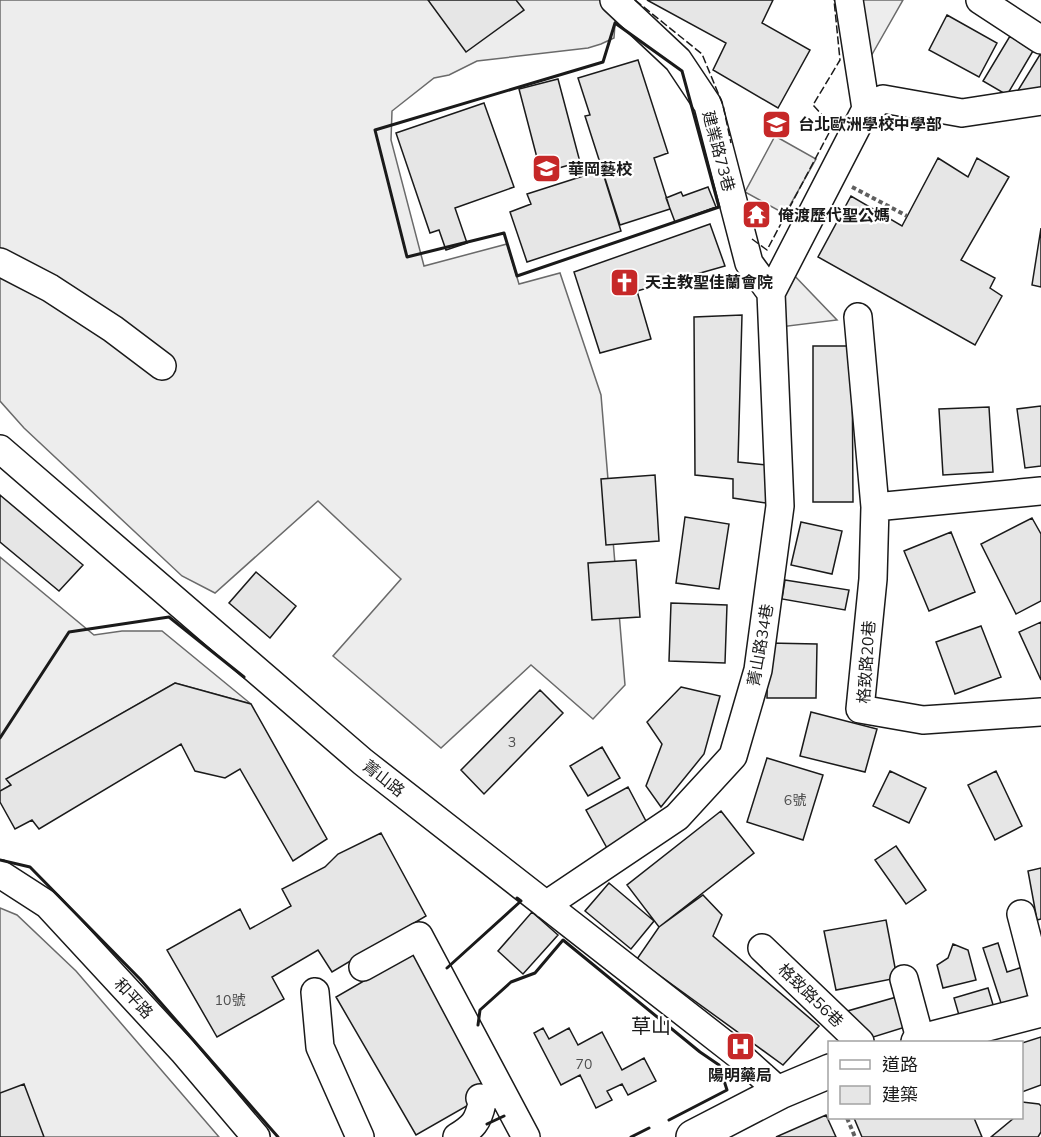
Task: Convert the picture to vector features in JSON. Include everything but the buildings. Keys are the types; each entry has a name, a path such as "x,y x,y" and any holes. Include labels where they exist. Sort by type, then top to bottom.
{"main road":[{"path":"923,1041 1041,1010"},
{"path":"693,1137 780,1092 828,1072"}],"street":[{"name":"建業路73巷","path":"614,0 678,60 708,105 749,263 771,293"},
{"path":"849,0 866,109"},
{"path":"980,0 1041,40"},
{"path":"771,293 866,109 883,99 962,113 1041,101"},
{"path":"0,262 50,288 113,329 162,366"},
{"name":"菁山路34巷","path":"546,905 677,817 733,756 758,670 780,506 771,293"},
{"name":"格致路20巷","path":"858,317 875,507 873,579 860,709 923,720 1041,712"},
{"name":"菁山路","path":"0,449 363,762 741,1057 780,1092"},
{"path":"875,507 1041,491"},
{"name":"和平路","path":"0,874 48,905 183,1051 256,1137"},
{"path":"1021,914 1041,991"},
{"path":"363,967 419,936 526,1137"},
{"name":"格致路56巷","path":"762,948 859,1041"},
{"path":"904,979 919,1041"},
{"path":"315,992 320,1047 360,1137"},
{"path":"457,1137 471,1128 479,1116 482,1103 480,1098"}],"path":[{"path":"831,176 907,216"},
{"path":"847,1119 855,1137"}],"shaded area":[{"path":"0,0 604,0 616,9 614,38 601,44 588,48 477,61 449,75 434,78 392,111 391,140 424,266 507,244 519,284 560,273 601,395 625,685 593,719 531,665 441,748 333,656 401,579 318,501 215,593 182,576 24,428 0,401"},
{"path":"852,0 903,0 870,58"},
{"path":"775,136 816,159 785,214 745,192"},
{"path":"789,270 837,320 780,327 776,294"},
{"path":"0,557 94,635 122,631 162,631 251,704 175,683 7,779 11,785 0,791"},
{"path":"0,908 17,915 76,971 219,1137 0,1137"}],"fence":[{"path":"635,0 702,54 723,105 731,143"},
{"path":"752,239 767,250 830,131 824,117 813,105 840,60 834,0"}],"wall":[{"path":"615,23 682,71 719,207 517,276 504,233 407,257 375,130 603,62 615,23"},
{"path":"0,738 69,632 169,617 244,677"},
{"path":"0,860 30,867 140,979 278,1137"},
{"path":"447,968 521,901 517,898"},
{"path":"478,1025 480,1010 511,982 535,973 563,940 719,1065 727,1090 669,1120"},
{"path":"487,1124 504,1116"},
{"path":"631,1137 649,1128"}],"place":[{"name":"台北歐洲學校中學部","path":"777,124"},
{"name":"華岡藝校","path":"547,169"},
{"name":"俺渡歷代聖公媽","path":"757,215"},
{"name":"天主教聖佳蘭會院","path":"624,282"},
{"name":"陽明藥局","path":"740,1047"}],"district":[{"name":"草山","path":"651,1026"}]}
